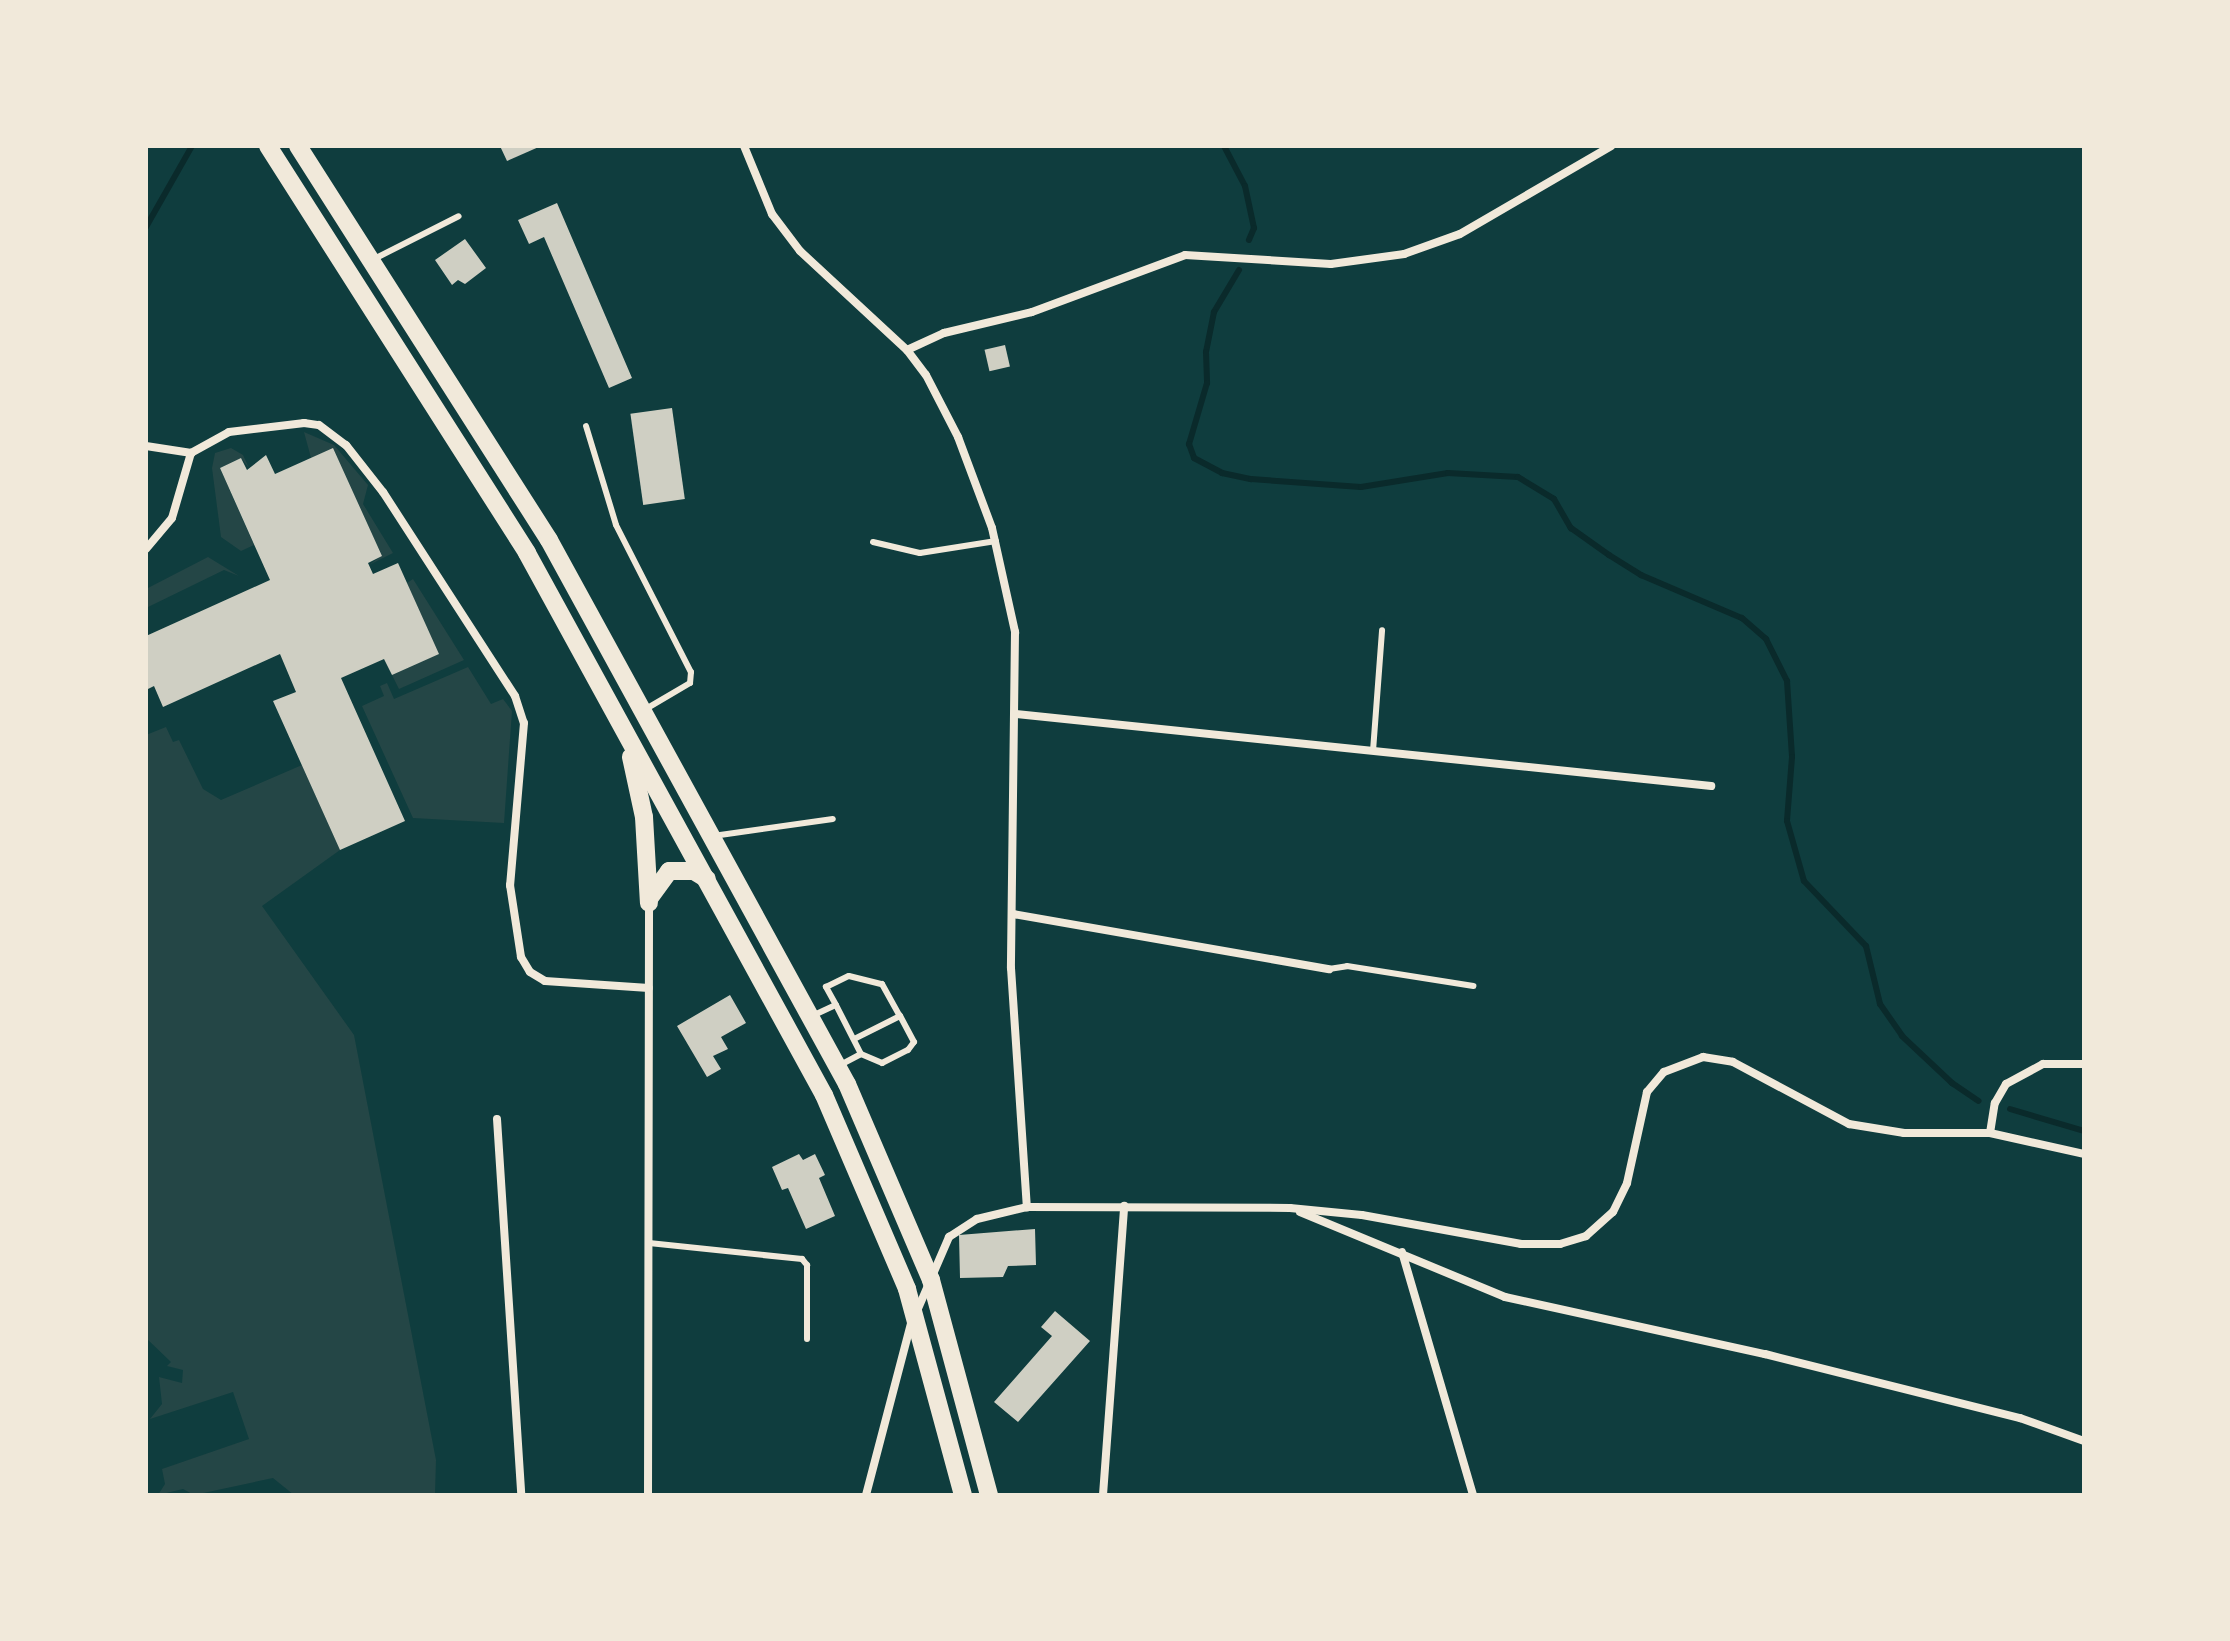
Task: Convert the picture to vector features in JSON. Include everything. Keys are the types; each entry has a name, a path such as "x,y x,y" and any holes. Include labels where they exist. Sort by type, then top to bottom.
{"highway":[{"path":"268,146 455,434 616,712 848,1142 900,1269 938,1388 963,1495"},
{"path":"298,146 514,481 644,710 838,1066 913,1230 962,1381 989,1495"},
{"path":"616,712 641,792 649,903"},
{"path":"649,903 659,878 669,871 694,871 707,879"}],"street":[{"path":"744,146 772,214 800,251 907,350 958,437 996,541 1012,605 1016,714 1011,968 1027,1207"},
{"path":"907,350 944,333 1032,312 1185,255 1205,252 1331,264 1404,254 1460,234 1611,146"},
{"path":"146,446 191,453 229,432 304,423 333,433 365,467 515,696 524,723 510,854 521,957 530,972 545,981 649,988"},
{"path":"146,549 172,518 191,453"},
{"path":"1016,714 1711,786"},
{"path":"648,1495 649,903"},
{"path":"1013,914 1329,969"},
{"path":"866,1495 912,1322 949,1237 977,1219 1027,1207 1290,1208 1362,1215 1457,1235 1560,1244 1597,1228 1613,1212 1627,1183 1647,1092 1664,1072 1703,1057 1733,1062 1849,1124 1904,1133 1990,1133 2084,1154"},
{"path":"1990,1133 1995,1103 2006,1084 2043,1064 2084,1064"},
{"path":"497,1119 521,1495"},
{"path":"1103,1495 1124,1206"},
{"path":"1290,1208 1505,1297 1810,1365 2020,1418 2084,1441"},
{"path":"1402,1252 1473,1495"}],"lane":[{"path":"372,260 459,216"},
{"path":"586,426 616,525 691,672 690,683 644,710"},
{"path":"873,542 920,553 996,541"},
{"path":"1373,751 1382,630"},
{"path":"713,836 833,819"},
{"path":"1329,969 1347,966 1473,986"},
{"path":"849,976 882,984 900,1016 914,1042 908,1050 882,1063 861,1054 826,987 849,976"},
{"path":"812,1016 836,1005"},
{"path":"854,1039 900,1016"},
{"path":"838,1066 861,1054"},
{"path":"649,1243 802,1259 807,1265 807,1339"}],"shaded area":[{"path":"304,432 334,445 368,485 363,504 393,553 369,565 381,556 333,449 311,458"},
{"path":"231,448 243,455 249,468 241,458 220,468 254,545 241,551 221,537 212,468 215,453"},
{"path":"208,557 239,576 224,570 146,608 146,589"},
{"path":"413,579 464,660 399,689 392,675 438,654 407,583"},
{"path":"468,667 491,704 503,699 512,711 504,823 413,818 362,706 384,696 380,686 387,683 394,699"},
{"path":"166,727 173,742 179,740 203,789 221,800 302,765 340,850 262,906 354,1035 436,1460 435,1495 294,1495 273,1478 194,1495 183,1489 158,1495 165,1484 162,1469 249,1439 233,1392 150,1419 162,1404 159,1377 182,1383 183,1370 167,1366 171,1362 146,1338 146,735"}],"building":[{"path":"500,146 541,146 507,161"},
{"path":"557,203 632,378 609,388 544,237 529,244 518,220"},
{"path":"465,239 486,268 465,284 458,280 452,285 435,260"},
{"path":"1005,345 1010,366 989,371 985,350"},
{"path":"672,408 685,499 643,505 630,414"},
{"path":"333,448 382,556 368,563 373,574 398,563 439,654 392,675 384,659 341,678 405,821 340,850 273,701 296,692 280,654 163,707 154,686 146,690 146,636 270,580 220,468 241,458 247,470 266,455 275,474"},
{"path":"730,995 746,1023 721,1037 728,1049 713,1056 721,1069 707,1077 677,1026"},
{"path":"799,1154 803,1160 815,1154 825,1175 819,1178 835,1216 806,1229 788,1188 782,1190 772,1167"},
{"path":"1035,1229 1036,1265 1008,1266 1003,1277 960,1278 959,1235"},
{"path":"1055,1311 1090,1341 1018,1422 994,1402 1052,1336 1041,1327"}],"waterway":[{"path":"146,227 192,146"},
{"path":"1224,146 1245,186 1254,228 1249,240"},
{"path":"1239,270 1214,312 1206,352 1207,383 1189,444 1194,458 1222,473 1251,479 1361,487 1448,473 1518,477 1554,499 1571,528 1609,555 1641,575 1742,618 1766,639 1787,681 1792,757 1787,821 1804,881 1866,946 1880,1004 1902,1036 1952,1083 1979,1101"},
{"path":"2010,1109 2084,1131"}]}
